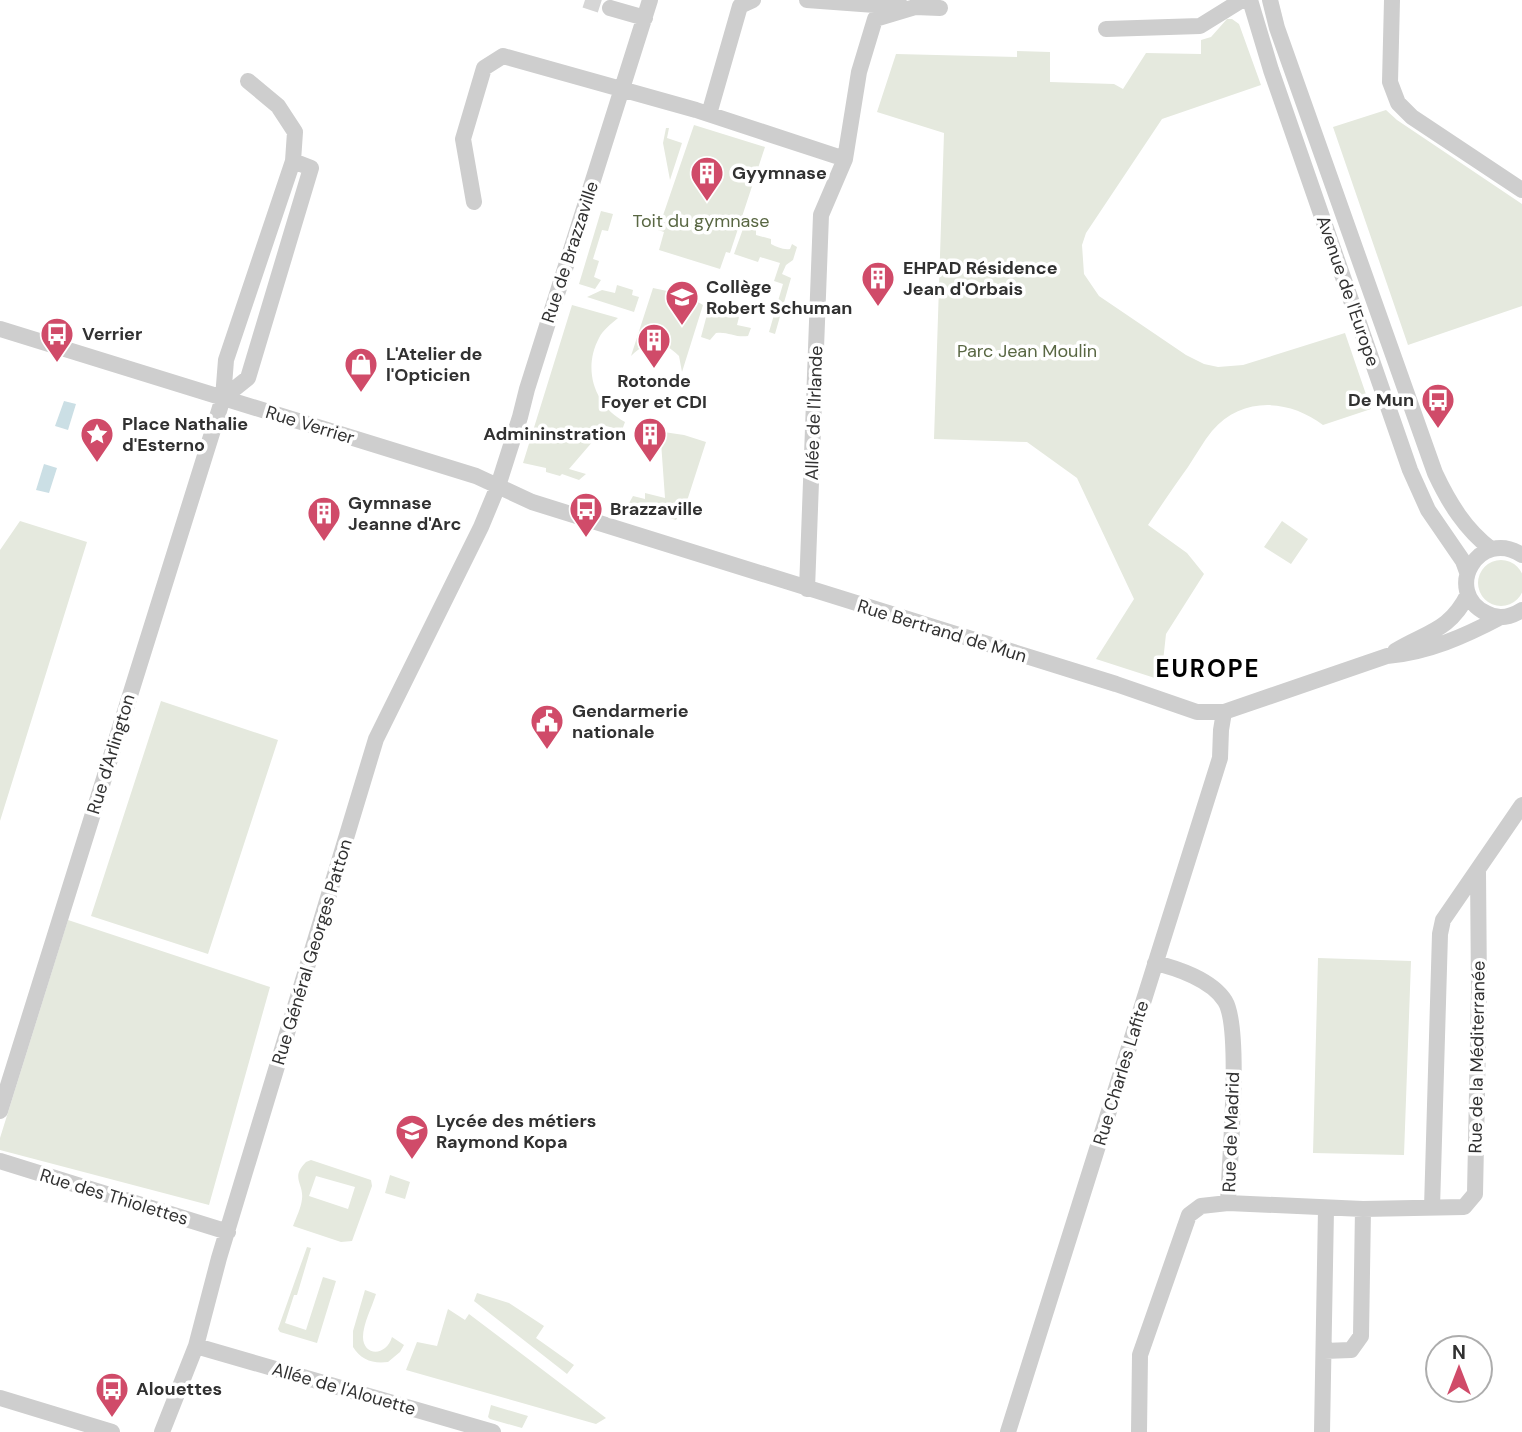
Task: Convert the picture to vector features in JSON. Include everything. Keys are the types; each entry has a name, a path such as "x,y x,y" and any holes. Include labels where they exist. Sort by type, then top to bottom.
{"street":[{"name":"Rue de Brazzaville","path":"498,486 650,0"},
{"path":"709,114 740,6 753,0"},
{"path":"807,0 940,8"},
{"path":"1106,29 1200,26 1242,0"},
{"name":"Avenue de l'Europe","path":"1250,0 1271,70 1410,470 1428,510 1464,561 1467,572"},
{"name":"Avenue de l'Europe","path":"1270,0 1277,28 1440,482 1448,500 1472,534 1491,549"},
{"path":"1392,0 1390,82 1398,103 1412,117 1522,190"},
{"path":"610,8 645,18"},
{"name":"Allée de l'Irlande","path":"807,589 821,215 845,159 859,72 875,19 915,8"},
{"path":"474,202 463,139 484,68 503,56 709,114 845,159"},
{"name":"Rue d'Arlington","path":"0,1111 223,398 226,360 293,161 295,132 278,106 248,81"},
{"name":"Rue d'Arlington","path":"223,398 248,378 284,262 311,168 293,161"},
{"path":"1348,289 1368,283"},
{"name":"Rue Verrier","path":"0,329 470,474 498,486"},
{"name":"Rue Bertrand de Mun","path":"498,486 532,502 1116,684 1196,712 1224,712 1298,684 1387,656 1434,647 1522,610"},
{"name":"Rue Général Georges Patton","path":"162,1432 196,1346 376,739 481,527 498,486"},
{"path":"1501,617 1480,611 1468,594 1467,572 1479,555 1491,549 1504,548 1522,555"},
{"name":"Rue Bertrand de Mun","path":"1387,656 1445,624 1457,612 1468,594"},
{"name":"Rue Charles Lafite","path":"1008,1432 1220,758 1224,712"},
{"path":"1432,1208 1440,934 1443,920 1522,805"},
{"name":"Rue de la Méditerranée","path":"1228,1203 1326,1209 1464,1207 1475,1194 1479,991 1478,871"},
{"name":"Rue de Madrid","path":"1139,1432 1139,1355 1189,1214 1201,1206 1228,1203 1233,1050 1231,1020 1225,1001 1215,991 1183,970 1155,963"},
{"name":"Rue des Thiolettes","path":"0,1161 228,1232"},
{"path":"1322,1432 1326,1209"},
{"path":"1324,1352 1351,1350 1361,1336 1363,1209"},
{"name":"Allée de l'Alouette","path":"196,1346 493,1432"},
{"path":"0,1398 112,1432"}],"green space":[{"name":"Parc Jean Moulin","path":"1227,19 1239,24 1261,85 1162,119 1086,233 1082,245 1084,274 1099,296 1186,355 1204,364 1218,367 1243,365 1345,333 1371,409 1323,425 1310,416 1281,406 1251,407 1224,420 1212,431 1148,525 1187,553 1204,574 1166,634 1161,680 1096,659 1134,599 1077,478 1027,442 934,439 944,133 877,112 896,54 1017,57 1017,51 1050,52 1050,82 1114,84 1123,89 1146,53 1201,54 1201,40 1211,37"},
{"path":"1386,110 1522,204 1522,306 1408,345 1333,127"},
{"name":"Toit du gymnase","path":"694,125 765,147 730,253 726,252 720,269 659,250 664,232 658,230"},
{"path":"666,128 669,128 667,138 682,143 670,180 663,143"},
{"path":"601,211 613,214 608,231 602,230 593,259 599,261 594,277 601,280 595,289 579,284"},
{"path":"744,226 756,229 756,235 771,239 771,244 778,247 790,249 792,244 797,247 793,260 786,265 782,274 791,278 775,334 769,332 783,284 774,281 780,263 760,257 758,262 734,254"},
{"path":"617,285 633,290 632,295 639,297 634,312 587,297 602,290 615,293"},
{"path":"653,288 686,295 703,305 682,372 679,356 661,344 643,346 631,356"},
{"path":"572,305 618,318 599,338 594,350 592,374 599,397 606,407 625,422 622,430 606,426 569,469 586,474 579,480 523,463"},
{"path":"709,307 739,317 737,325 751,328 748,336 716,333 710,340 701,337"},
{"path":"650,430 684,435 706,442 686,504 676,520 628,505 633,496 645,499 645,493 665,498 661,442 647,438"},
{"path":"20,521 87,542 0,821 0,550"},
{"path":"1282,521 1308,539 1291,564 1264,547"},
{"path":"1501,560 1518,566 1524,583 1518,600 1501,606 1484,600 1478,583 1484,566"},
{"path":"161,701 278,740 208,954 91,916"},
{"path":"68,920 270,987 209,1205 0,1150 0,1138"},
{"path":"1318,958 1411,961 1404,1155 1313,1153"},
{"path":"311,1160 371,1180 372,1186 352,1241 341,1242 293,1226 302,1199 299,1172 306,1162","holes":["316,1176 355,1187 348,1209 309,1196"]},
{"path":"390,1175 410,1182 405,1199 385,1193"},
{"path":"307,1247 311,1248 297,1295 294,1295 285,1323 306,1330 323,1277 336,1281 317,1343 280,1332 278,1329"},
{"path":"365,1290 376,1294 363,1332 367,1348 380,1351 389,1344 392,1337 404,1345 388,1362 368,1360 353,1347 353,1331"},
{"path":"477,1293 509,1303 544,1326 536,1338 574,1365 567,1374 474,1301"},
{"path":"448,1309 465,1320 469,1314 606,1418 596,1424 406,1370 417,1342 437,1346"},
{"path":"491,1405 528,1416 522,1428 490,1419 488,1417"}],"shaded area":[{"path":"64,401 76,404 68,430 55,426"},
{"path":"44,464 57,468 49,493 36,490"}],"tunnel":[{"path":"585,0 610,8"}],"place":[{"name":"Gyymnase","path":"707,203"},
{"name":"EHPAD Résidence Jean d'Orbais","path":"878,308"},
{"name":"Collège Robert Schuman","path":"682,327"},
{"name":"Verrier","path":"57,364"},
{"name":"Rotonde Foyer et CDI","path":"654,370"},
{"name":"L'Atelier de l'Opticien","path":"361,394"},
{"name":"De Mun","path":"1438,430"},
{"name":"Place Nathalie d'Esterno","path":"97,464"},
{"name":"Admininstration","path":"650,464"},
{"name":"Brazzaville","path":"586,539"},
{"name":"Gymnase Jeanne d'Arc","path":"324,543"},
{"name":"Gendarmerie nationale","path":"547,751"},
{"name":"Lycée des métiers Raymond Kopa","path":"412,1161"},
{"name":"Alouettes","path":"112,1419"}],"district":[{"name":"EUROPE","path":"1208,668"}]}
